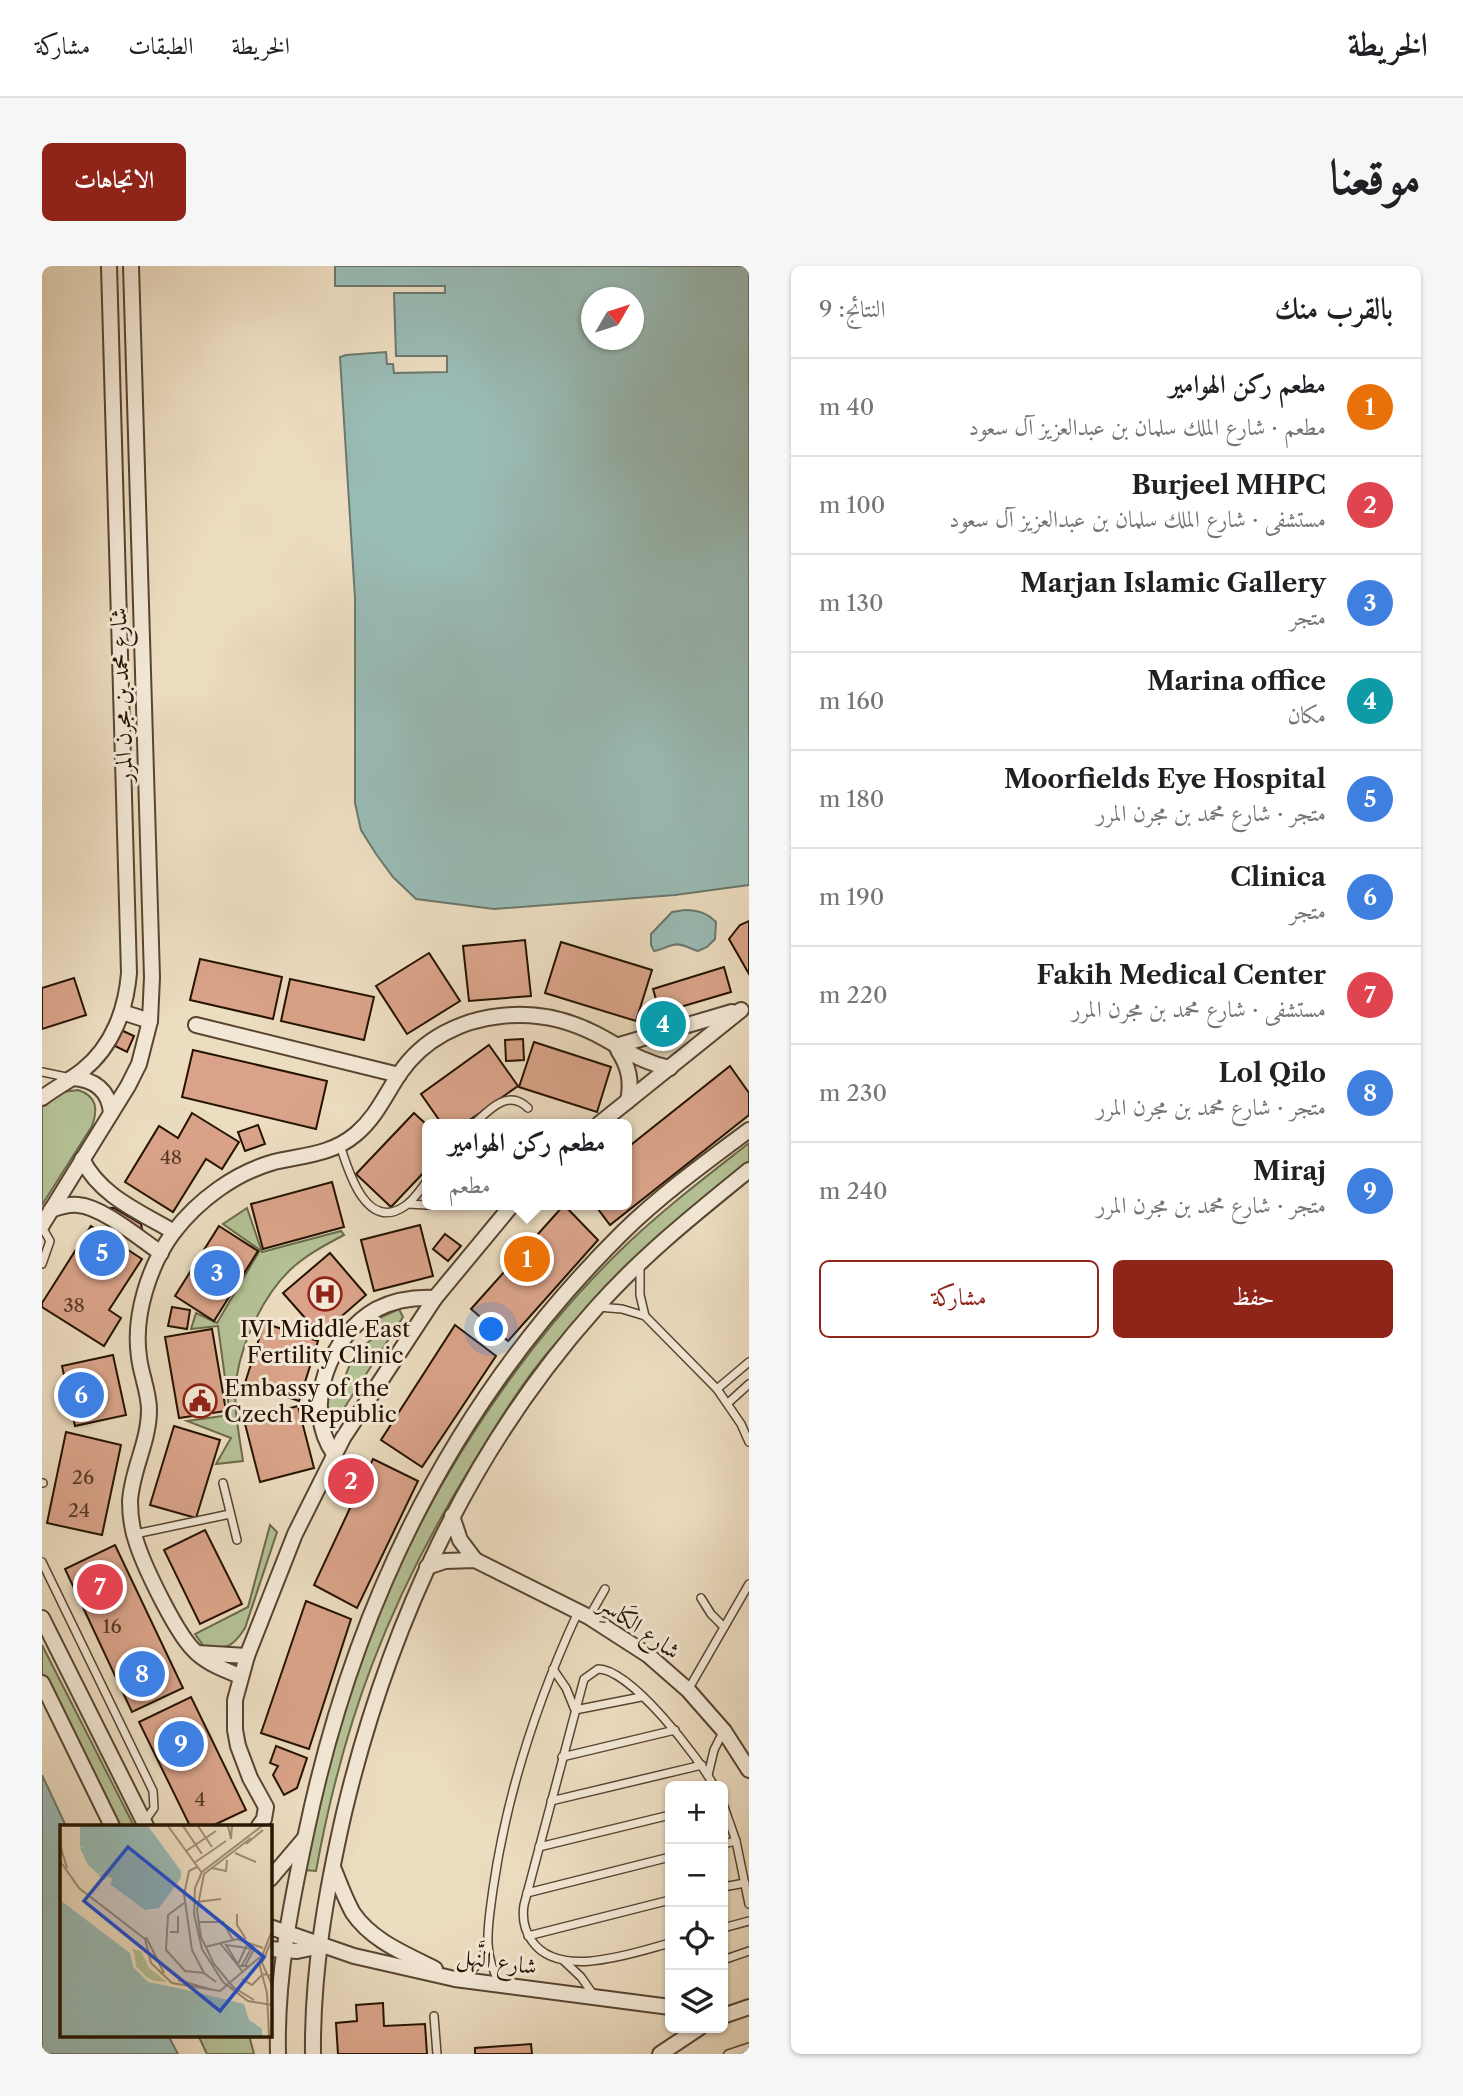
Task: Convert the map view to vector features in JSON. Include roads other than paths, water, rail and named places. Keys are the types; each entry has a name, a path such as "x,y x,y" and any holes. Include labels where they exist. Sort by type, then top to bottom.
{"street":[{"name":"شارع محمد بن مجرن المرر","path":"42,1098 82,1071 100,1053 122,1013 128,988 109,266"},
{"name":"شارع محمد بن مجرن المرر","path":"42,1226 128,1086 139,1064 150,1021 152,977 131,266"},
{"path":"113,391 135,390"},
{"path":"616,1046 745,1008"},
{"path":"605,1119 745,1008"},
{"path":"122,1013 150,1021"},
{"path":"240,1676 196,1653 176,1626 141,1553 131,1517 132,1486 146,1440 149,1410 139,1358 139,1327 146,1291 161,1253 174,1232 208,1197 240,1176 267,1165 313,1156 340,1145 372,1119 399,1075 417,1053 448,1030 485,1018 521,1014 556,1018 584,1028 640,1059 670,1068"},
{"path":"196,1025 399,1075"},
{"path":"616,1046 629,1070 631,1090 628,1101"},
{"path":"72,1078 88,1080 102,1090 110,1104 111,1113"},
{"path":"276,2054 285,1951 305,1838 330,1733 358,1646 393,1561 420,1507 457,1441 507,1366 561,1297 643,1213 749,1130"},
{"path":"82,1159 92,1176 107,1191 174,1232"},
{"path":"313,2054 314,2004 332,1865 359,1753 401,1626 452,1516 509,1422 559,1352 597,1307 640,1262 749,1170"},
{"path":"51,1210 69,1205 87,1207 161,1253"},
{"path":"260,1825 266,1807 243,1763 235,1730 235,1700 247,1656 295,1534 334,1454 435,1298 508,1210"},
{"path":"334,1454 324,1434 320,1409 327,1370 339,1346 356,1325 378,1309 405,1299 435,1298"},
{"path":"452,1516 460,1540 475,1560"},
{"path":"427,1567 445,1561 475,1560"},
{"name":"شارع الكَاسِر","path":"475,1560 584,1615 648,1655 688,1690 724,1731 749,1770"},
{"path":"42,1618 144,1824"},
{"path":"196,1653 247,1656"},
{"path":"42,1683 112,1825"},
{"path":"271,1878 305,1838"},
{"path":"332,1865 349,1905 372,1934 459,1979"},
{"path":"271,1927 321,1946"},
{"path":"271,1949 309,1950 321,1946"},
{"name":"شارع النَّهل","path":"321,1946 459,1979 665,2006"},
{"path":"728,2014 749,2007"},
{"path":"660,2054 692,2033"},
{"path":"268,2036 276,2054"}],"lane":[{"path":"42,1072 72,1078"},
{"path":"480,1119 506,1099 520,1101 528,1108"},
{"path":"340,1145 353,1184 372,1206 388,1213 395,1212 408,1204 422,1187"},
{"path":"408,1204 422,1205"},
{"path":"42,1226 48,1234 50,1244 42,1264"},
{"path":"640,1262 639,1295 645,1316"},
{"path":"597,1307 622,1308 645,1316 717,1390 741,1424 749,1442"},
{"path":"717,1390 749,1362"},
{"path":"728,1404 749,1384"},
{"path":"223,1483 237,1540"},
{"path":"134,1534 230,1514"},
{"path":"42,1562 153,1791 154,1808 144,1824"},
{"path":"688,1690 749,1584"},
{"path":"501,1985 492,1968 487,1948 505,1818 528,1734 553,1669 584,1615 605,1589"},
{"path":"701,1598 711,1614 724,1627"},
{"path":"553,1669 566,1688 575,1710"},
{"path":"665,1944 603,1959 564,1960 540,1951 528,1936 523,1913 527,1893 584,1679 598,1669 615,1674 675,1730 711,1781"},
{"path":"575,1710 641,1697"},
{"path":"562,1757 675,1730"},
{"path":"708,1775 714,1750 724,1731"},
{"path":"551,1801 702,1765"},
{"path":"539,1847 665,1816"},
{"path":"728,1818 747,1884 749,1904"},
{"path":"728,1843 736,1841"},
{"path":"527,1893 665,1858"},
{"path":"728,1886 747,1884"},
{"path":"528,1936 665,1901"},
{"path":"728,1927 749,1921"},
{"path":"459,1979 477,1965 487,1948"},
{"path":"728,1958 749,1951"},
{"path":"564,1960 581,1977 595,1997"},
{"path":"435,2016 437,2054"},
{"path":"728,2054 749,2047"}],"water":[{"path":"335,266 749,266 749,885 675,895 494,909 416,899 393,877 361,830 355,803 355,598 340,357 386,352 387,364 393,364 394,373 447,372 447,356 396,356 394,293 445,293 445,286 335,286"},
{"path":"685,910 702,913 716,922 715,939 698,951 676,944 654,951 651,934 672,912"},
{"path":"42,1775 66,1825 60,1825 60,2036 169,2036 178,2054 42,2054"}],"place":[{"name":"Marina office","path":"663,1024"},
{"name":"Moorfields Eye Hospital","path":"102,1253"},
{"name":"مطعم ركن الهوامير","path":"527,1259"},
{"name":"Marjan Islamic Gallery","path":"217,1273"},
{"name":"IVI Middle East Fertility Clinic","path":"325,1294"},
{"name":"Clinica","path":"81,1395"},
{"name":"Embassy of the Czech Republic","path":"200,1401"},
{"name":"Burjeel MHPC","path":"351,1481"},
{"name":"Fakih Medical Center","path":"100,1587"},
{"name":"Lol Qilo","path":"142,1674"},
{"name":"Miraj","path":"181,1744"}]}
